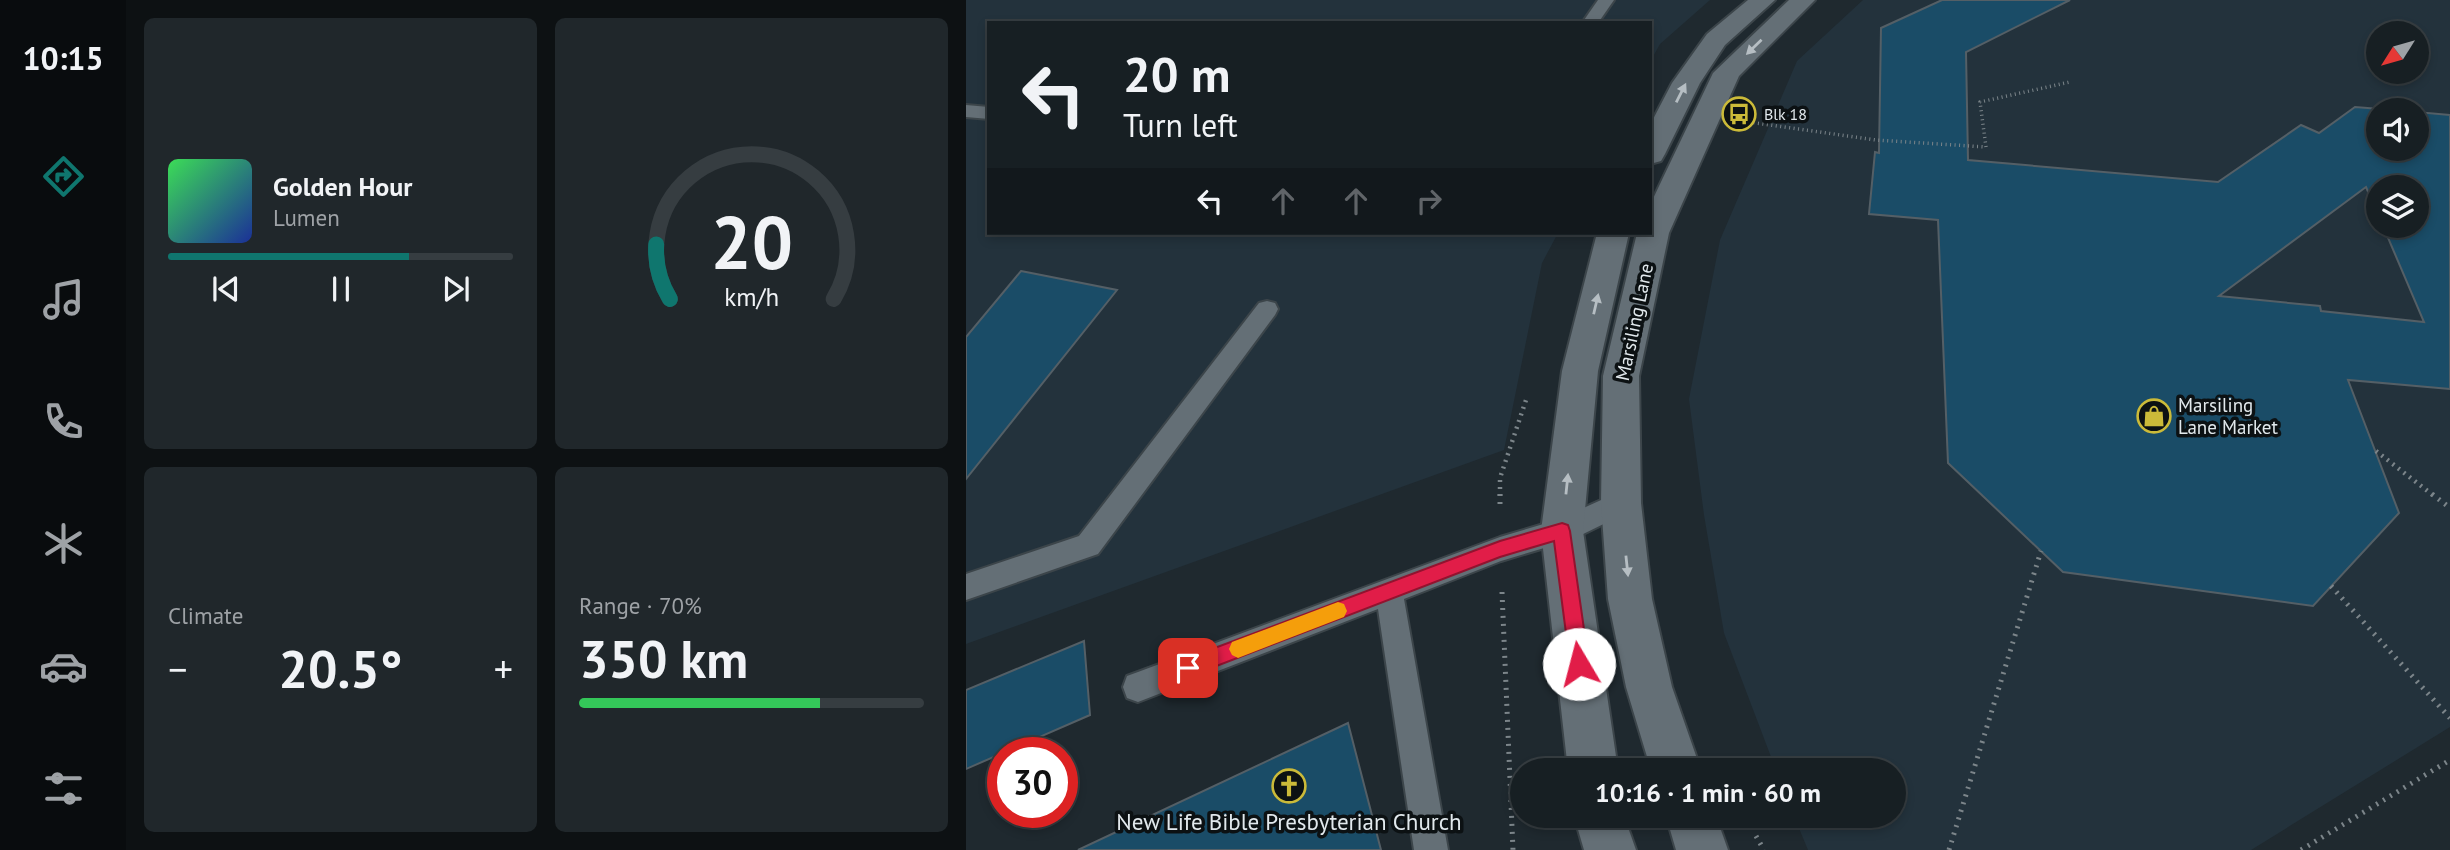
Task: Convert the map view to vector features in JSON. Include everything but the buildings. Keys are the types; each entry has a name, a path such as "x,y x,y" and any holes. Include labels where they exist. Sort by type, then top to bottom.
{"street":[{"path":"1652,150 1686,83 1716,40 1763,0"},
{"name":"Marsiling Lane","path":"1652,209 1727,73 1803,0"},
{"name":"Marsiling Lane","path":"1591,758 1562,531 1580,371 1638,235"},
{"name":"Marsiling Lane","path":"1639,235 1620,376 1621,503 1630,599 1650,687 1672,758"},
{"path":"1603,828 1609,850"},
{"path":"1695,828 1702,850"}],"lane":[{"path":"1591,21 1606,0"},
{"path":"966,110 987,113"},
{"path":"966,587 1088,545 1267,309"},
{"path":"1138,687 1500,549 1562,531 1621,503"},
{"path":"1389,591 1431,850"}],"path":[{"path":"1741,121 1877,140 1986,147 1980,102 2070,82"},
{"path":"2376,452 2450,508"},
{"path":"1949,850 2040,551"},
{"path":"2331,586 2450,718"},
{"path":"2301,850 2450,760"}],"shaded area":[{"path":"966,0 1710,0 1660,44 1652,58 1652,21 987,21 987,235 1557,235 1542,263 1504,450 966,644"},
{"path":"1863,0 2450,0 2450,727 2251,850 1808,850 1799,828 1906,828 1906,758 1771,758 1724,633 1704,515 1689,399 1720,240 1797,61"}],"slow traffic":[{"path":"1238,649 1338,611"}],"place":[{"name":"Blk 18","path":"1739,114"},
{"name":"Marsiling Lane Market","path":"2154,416"},
{"name":"New Life Bible Presbyterian Church","path":"1289,786"}],"route":[{"path":"1188,668 1500,549 1562,531 1579,664"}]}
